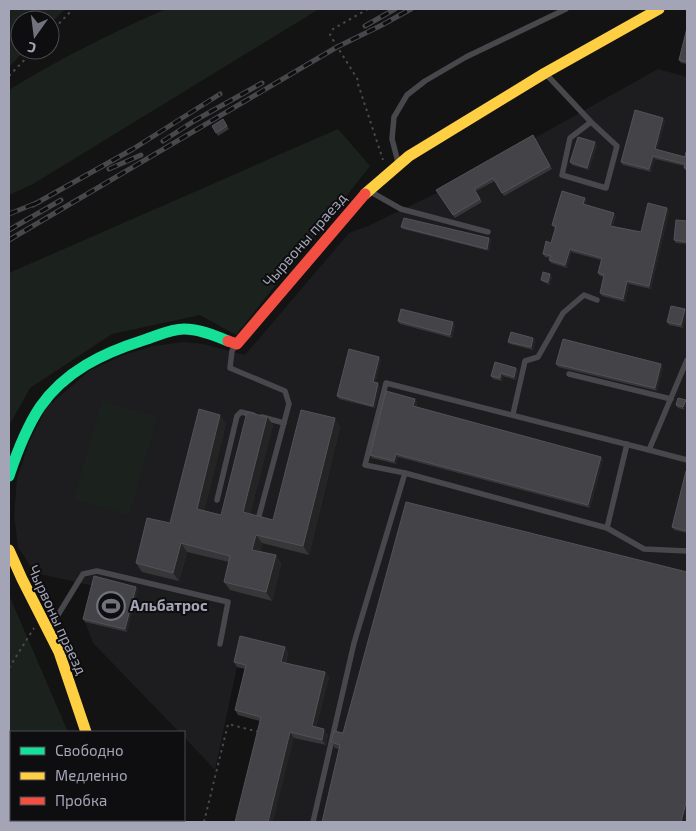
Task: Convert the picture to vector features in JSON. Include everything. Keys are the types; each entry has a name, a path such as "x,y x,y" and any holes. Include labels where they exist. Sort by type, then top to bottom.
{"street":[{"name":"Чырвоны праезд","path":"236,344 362,197 409,156 544,73 659,9"},
{"path":"9,476 18,448 32,417 45,399 66,378 82,366 119,348 183,329 210,334 236,344"},
{"name":"Чырвоны праезд","path":"9,550 16,569 49,630 68,672 86,731"}],"lane":[{"path":"398,165 392,139 394,117 407,95 425,81 466,57 566,9"},
{"path":"544,73 617,146 606,188 562,175 570,138 591,122"},
{"path":"369,191 401,208 488,232"},
{"path":"513,414 526,361 538,358 563,313 584,295 597,300"},
{"path":"236,344 232,351 230,368 284,391 289,404 259,516"},
{"path":"649,450 687,360"},
{"path":"570,374 671,400"},
{"path":"687,460 386,383 365,465 607,528 644,549 687,551"},
{"path":"216,500 238,416 241,412 284,422"},
{"path":"607,528 627,444"},
{"path":"312,822 354,643 405,474"},
{"path":"49,630 82,574 97,570 228,602 220,644"}],"path":[{"path":"60,23 73,9"},
{"path":"368,9 333,29 330,35 358,80 388,174"},
{"path":"9,76 24,60"},
{"path":"9,668 41,617"},
{"path":"204,822 228,724 259,732"}],"shaded area":[{"path":"9,9 65,9 60,14 60,10 10,10 10,60 16,60 9,67"},
{"path":"166,9 319,9 33,184 9,195 9,90 86,47"},
{"path":"658,69 687,77 687,822 240,822 273,724 238,715 250,670 237,667 215,770 185,738 185,731 178,731 93,643 85,622 94,586 35,573 18,547 14,515 17,479 30,440 47,407 89,371 123,355 153,346 184,342 203,344 245,355 349,233 435,194"},
{"path":"338,129 370,166 236,335 200,315 112,334 30,388 9,426 9,273"},
{"path":"102,401 157,417 129,515 74,499"},
{"path":"9,595 68,731 10,731 10,821 98,822 9,822"}],"building":[{"path":"687,28 687,62 679,60"},
{"path":"635,110 663,118 655,149 685,157 687,152 687,168 684,168 685,164 653,156 649,169 621,162"},
{"path":"223,119 227,126 216,133 212,126"},
{"path":"533,135 550,166 502,193 493,178 474,189 480,199 453,215 436,190"},
{"path":"578,137 595,142 587,168 570,162"},
{"path":"562,191 585,198 583,204 614,213 610,226 641,232 648,203 667,208 649,286 627,281 623,299 600,293 604,275 598,273 602,258 570,249 565,265 549,260 551,256 543,254 546,241 551,243 556,226 552,225"},
{"path":"404,218 489,238 487,249 401,227"},
{"path":"676,220 687,221 687,242 674,240"},
{"path":"543,272 550,274 548,282 541,280"},
{"path":"671,306 685,309 681,325 667,322"},
{"path":"401,309 453,322 450,335 398,321"},
{"path":"511,332 533,338 531,347 508,342"},
{"path":"563,339 661,364 655,388 556,364"},
{"path":"349,349 379,357 373,382 378,383 373,406 337,396"},
{"path":"495,362 516,368 514,377 501,373 500,378 491,376"},
{"path":"386,391 415,399 413,406 601,457 588,505 396,454 394,461 370,455"},
{"path":"678,398 686,400 683,407 676,405"},
{"path":"199,409 220,415 197,509 221,515 247,412 267,417 243,512 273,520 301,410 335,418 303,546 256,535 252,550 276,555 266,592 224,582 230,556 181,543 173,573 136,563 147,518 170,523"},
{"path":"687,471 687,531 672,527"},
{"path":"406,502 687,572 687,799 681,822 322,822 340,745 331,742 334,731 343,733"},
{"name":"Альбатрос","path":"94,576 136,587 125,629 83,619"},
{"path":"240,636 285,647 281,662 325,672 312,726 324,729 322,740 290,732 268,822 235,822 261,717 235,710 246,665 234,662"}],"railway":[{"path":"365,26 395,9"},
{"path":"9,240 337,47 411,9"},
{"path":"163,141 194,121 262,83"},
{"path":"33,205 133,149 220,94"},
{"path":"109,169 141,155"},
{"path":"9,230 61,200"},
{"path":"9,214 39,202"}],"traffic: fast":[{"path":"9,476 30,423 50,394 73,373 114,351 174,330 195,330 228,341"}],"traffic: slow":[{"path":"365,194 409,156 545,73 659,9"},
{"path":"9,550 59,652 86,731"}],"traffic: jam":[{"path":"228,341 237,344 365,194"}],"place":[{"name":"Альбатрос","path":"111,606"}]}
